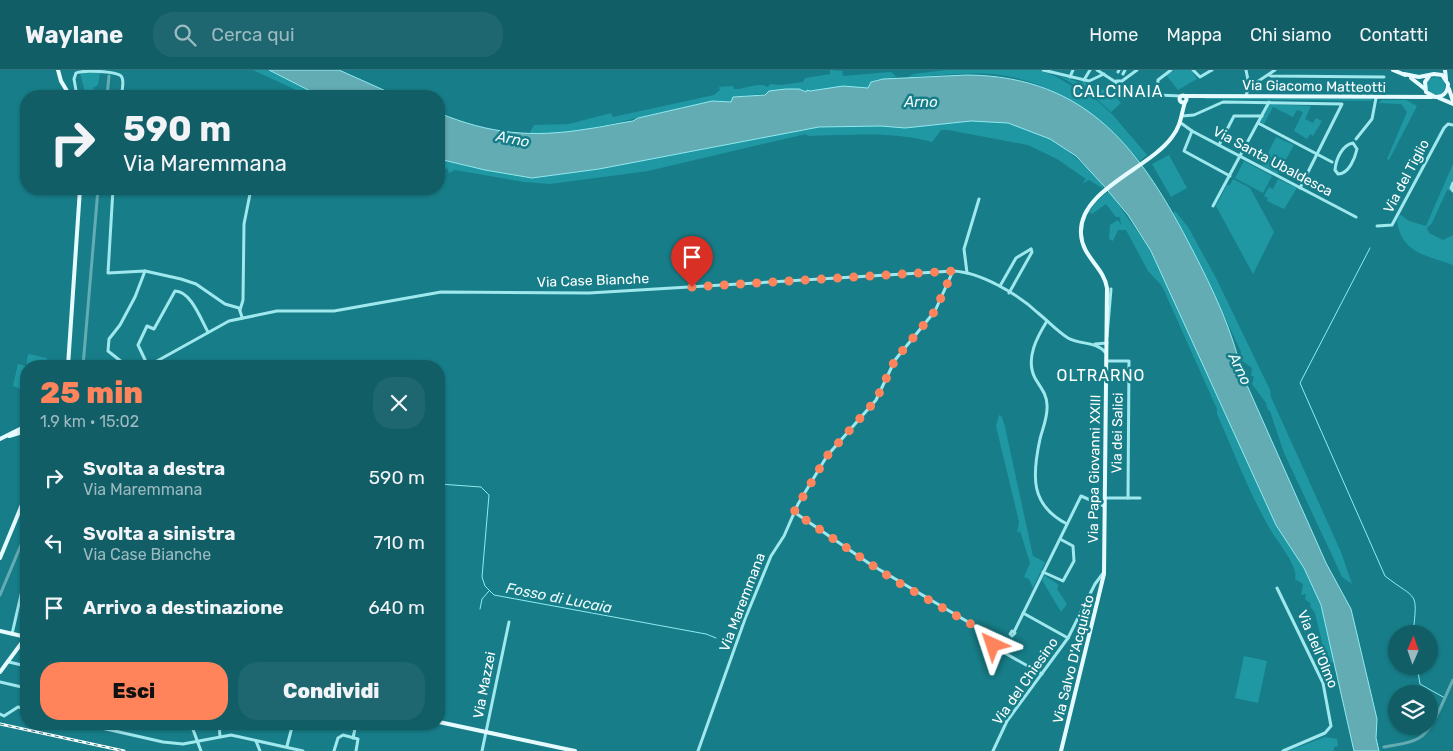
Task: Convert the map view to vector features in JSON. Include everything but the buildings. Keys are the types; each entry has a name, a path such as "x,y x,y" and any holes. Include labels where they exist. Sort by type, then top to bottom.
{"main road":[{"path":"58,70 66,90"},
{"path":"1392,70 1419,77 1442,74 1446,79"},
{"path":"1425,89 1424,82 1432,74 1440,70"},
{"path":"1446,70 1446,79 1453,102"},
{"path":"1404,74 1416,80 1434,97 1453,102"},
{"path":"1434,97 1444,94 1448,86"},
{"path":"1410,98 1418,96 1425,89"},
{"name":"Via Giacomo Matteotti","path":"1183,99 1195,96 1434,97"},
{"path":"1182,113 1183,99"},
{"name":"Via Papa Giovanni XXIII","path":"1104,572 1106,284 1103,274 1084,249 1081,231 1086,210 1104,192 1171,140 1180,123 1182,113"},
{"path":"68,360 80,195"},
{"path":"20,429 0,438 20,433"},
{"path":"0,558 20,510"},
{"name":"Via Salvo D'Acquisto","path":"1062,751 1104,572"},
{"path":"0,631 20,636"},
{"path":"0,672 20,646"},
{"path":"445,723 576,751"}],"street":[{"path":"1043,70 1084,80 1094,80 1104,73"},
{"path":"1070,77 1073,70"},
{"path":"1084,80 1090,70"},
{"path":"1097,70 1129,92 1135,94 1171,95 1183,99"},
{"path":"1125,70 1124,85 1129,92"},
{"path":"1115,81 1137,70"},
{"path":"1157,95 1158,80 1171,70"},
{"path":"1193,70 1200,77 1212,70"},
{"path":"1246,70 1248,88 1246,96"},
{"path":"1248,88 1275,70"},
{"path":"76,90 74,77 78,72 114,72 121,76 121,90"},
{"path":"1269,75 1384,77"},
{"path":"1335,166 1344,149 1356,139 1374,116 1376,98"},
{"path":"1182,113 1194,115 1224,102 1341,104 1342,108 1300,188"},
{"path":"1213,206 1269,102"},
{"path":"1219,145 1234,116 1262,116"},
{"name":"Via Santa Ubaldesca","path":"1180,123 1192,132 1356,217"},
{"path":"1258,123 1332,162 1338,174 1346,171 1356,153 1356,139"},
{"name":"Via del Tiglio","path":"1377,226 1392,226 1446,125 1453,125"},
{"path":"1192,132 1184,151 1230,176"},
{"path":"1351,143 1356,146"},
{"path":"1332,162 1337,160"},
{"path":"1453,183 1451,188 1453,191"},
{"path":"113,195 107,272 110,274 145,271 191,282 225,304 240,310"},
{"path":"242,317 240,310 243,300 244,224 250,195"},
{"path":"967,273 964,249 979,199"},
{"path":"1000,286 1016,258 1032,250 1009,293"},
{"path":"119,360 108,351 108,341 136,295 145,271"},
{"name":"Via Case Bianche","path":"159,360 229,321 242,317 282,310 334,311 438,292 600,293 953,271 986,278 1000,286 1031,307 1070,339 1107,345"},
{"name":"Via Maremmana","path":"698,751 746,615 771,556 782,539 794,512 827,456 876,400 895,360 935,311 953,271"},
{"name":"Via Papa Giovanni XXIII","path":"1107,337 1111,289"},
{"path":"145,360 138,345 147,326 154,329 172,294 178,290 188,297 208,332"},
{"path":"1047,321 1032,351 1031,362 1034,376 1043,389 1047,405 1039,447 1037,490 1040,501 1048,512 1067,524"},
{"name":"Via Case Bianche","path":"1092,344 1106,353"},
{"path":"1099,347 1107,345"},
{"name":"Via dei Salici","path":"1106,361 1129,361 1128,498"},
{"path":"1014,632 1082,496 1104,506"},
{"path":"1104,498 1140,498"},
{"path":"794,512 894,580 990,635 994,640 994,647 1042,674"},
{"path":"1043,572 1062,581 1074,561 1073,546 1060,539"},
{"name":"Via del Chiesino","path":"993,751 1008,721 1068,638 1095,584 1104,572"},
{"name":"Via dell'Olmo","path":"1277,588 1323,683 1331,726 1327,733 1283,751"},
{"path":"12,634 20,599"},
{"path":"1023,613 1068,638"},
{"name":"Via Mazzei","path":"482,751 508,622"},
{"path":"7,664 20,665"},
{"path":"0,682 20,687"},
{"path":"0,714 4,716 8,712 20,708"},
{"path":"110,730 163,742 183,744 231,735 281,748 287,746 303,751"},
{"path":"194,730 201,751"},
{"path":"219,730 220,736"},
{"path":"287,746 291,730"},
{"path":"353,738 355,730"},
{"path":"334,751 339,736 358,739 356,751"},
{"path":"256,740 260,751"}],"shaded area":[{"path":"253,70 269,70 308,90 296,90"},
{"path":"830,70 842,71 843,76 891,72 897,77 876,80 868,88 842,87 806,92 802,90 733,97 731,102 712,101 589,129 548,134 529,134 534,125 569,124 611,113 613,117 714,95 720,90 719,87 733,86 734,89 738,89 755,85 768,87 770,84 781,85 803,82 805,78 830,74"},
{"path":"947,70 1039,70 1055,76 1096,100 1112,114 1147,155 1140,161 1126,145 1077,105 1059,94 1021,79 977,73 908,77 913,74"},
{"path":"1174,70 1191,70 1197,79 1178,90 1166,75"},
{"path":"80,73 100,73 98,85 93,88 94,90 84,90"},
{"path":"1059,76 1082,83 1083,81 1112,95 1121,103 1111,112 1092,95"},
{"path":"1432,77 1440,77 1445,82 1443,93 1432,95 1427,90 1427,82"},
{"path":"1205,97 1371,99 1373,101 1205,99"},
{"path":"1382,100 1406,100 1417,106 1389,160 1387,159 1407,112 1401,104 1378,103"},
{"path":"1269,104 1311,106 1305,119 1313,123 1316,118 1322,121 1313,136 1310,134 1307,139 1294,131 1303,112 1297,110 1293,117 1273,107 1264,124 1260,122"},
{"path":"971,121 1002,122 1020,126 1047,137 1059,145 1082,163 1102,184 1104,189 1089,180 1082,184 1086,179 1057,159 1028,145 948,130 941,130 932,142 902,136 808,136 806,134 648,171 550,184 524,182 455,170 449,173 447,168 445,169 445,160 532,178 599,169 819,127 881,126 905,128"},
{"path":"1276,137 1294,145 1278,174 1262,165"},
{"path":"1169,155 1187,188 1171,197 1152,164"},
{"path":"1244,161 1272,176 1263,193 1235,178"},
{"path":"1453,164 1453,192 1447,190 1432,223 1427,228 1429,233 1443,240 1453,235 1453,265 1417,252 1410,247 1404,241 1397,222 1401,215 1409,221 1426,226"},
{"path":"1233,179 1250,188 1274,232 1253,274 1216,206 1227,185 1230,185"},
{"path":"1278,179 1297,188 1284,209 1267,201 1268,198 1264,196 1269,187 1273,189"},
{"path":"1109,191 1151,251 1276,525 1304,568 1321,605 1334,661 1332,663 1326,659 1311,604 1305,599 1306,594 1301,595 1303,584 1295,579 1291,561 1270,529 1255,501 1217,414 1217,409 1162,286 1148,271 1126,230 1118,230 1113,241 1109,239 1110,225 1118,220 1121,225 1120,217 1116,217 1106,204 1092,214 1089,212 1098,200"},
{"path":"1175,211 1188,227 1216,278 1270,390 1271,397 1341,552 1352,584 1342,577 1284,453 1270,411 1252,384 1254,377 1251,375 1252,368 1241,360 1241,352 1209,283 1173,214"},
{"path":"28,354 47,358 47,360 27,360"},
{"path":"18,364 20,364 20,389 13,386"},
{"path":"999,415 1002,417 1005,427 1033,556 1045,562 1033,588 1029,579 1024,577 1030,563 1020,531 1017,533 1019,522 996,426"},
{"path":"1044,575 1059,585 1057,589 1067,604 1061,612 1042,580"},
{"path":"1244,656 1267,661 1258,703 1235,698"},
{"path":"1325,737 1337,739 1338,746 1334,747 1334,751 1288,751"}],"water":[{"path":"269,70 339,70 384,90 308,90"},
{"name":"Arno","path":"967,75 1010,79 1047,89 1079,105 1107,126 1131,152 1174,215 1215,296 1228,326 1242,374 1326,563 1351,609 1377,719 1376,738 1379,751 1354,751 1321,605 1304,568 1276,525 1151,251 1128,215 1104,186 1076,156 1050,139 1008,123 971,121 905,128 881,126 819,127 599,169 532,178 445,160 445,115 494,130 529,133 567,132 633,121 638,118 712,101 731,102 733,97 765,95 769,91 786,89 799,89 806,92 807,90 843,86 868,88 871,82 883,79"}],"waterway":[{"path":"108,90 109,76"},
{"path":"84,360 97,195"},
{"path":"1370,248 1300,383 1385,576 1409,593 1415,602 1414,625"},
{"name":"Fosso di Lucaia","path":"445,484 481,487 489,495 482,577 485,586 494,595 706,634 716,638"},
{"path":"0,595 20,547"},
{"path":"480,609 482,599 489,591"},
{"path":"1418,675 1420,684 1445,698"},
{"path":"1384,747 1411,742 1424,734 1434,720 1453,680"}],"railway":[{"path":"0,724 20,728"},
{"path":"28,730 124,751"}],"district":[{"name":"CALCINAIA","path":"1118,91"},
{"name":"OLTRARNO","path":"1101,375"}],"route":[{"path":"692,287 953,271 947,288 935,311 889,369 876,400 864,416 827,456 794,512 894,580 990,635 994,639 993,645"}]}
